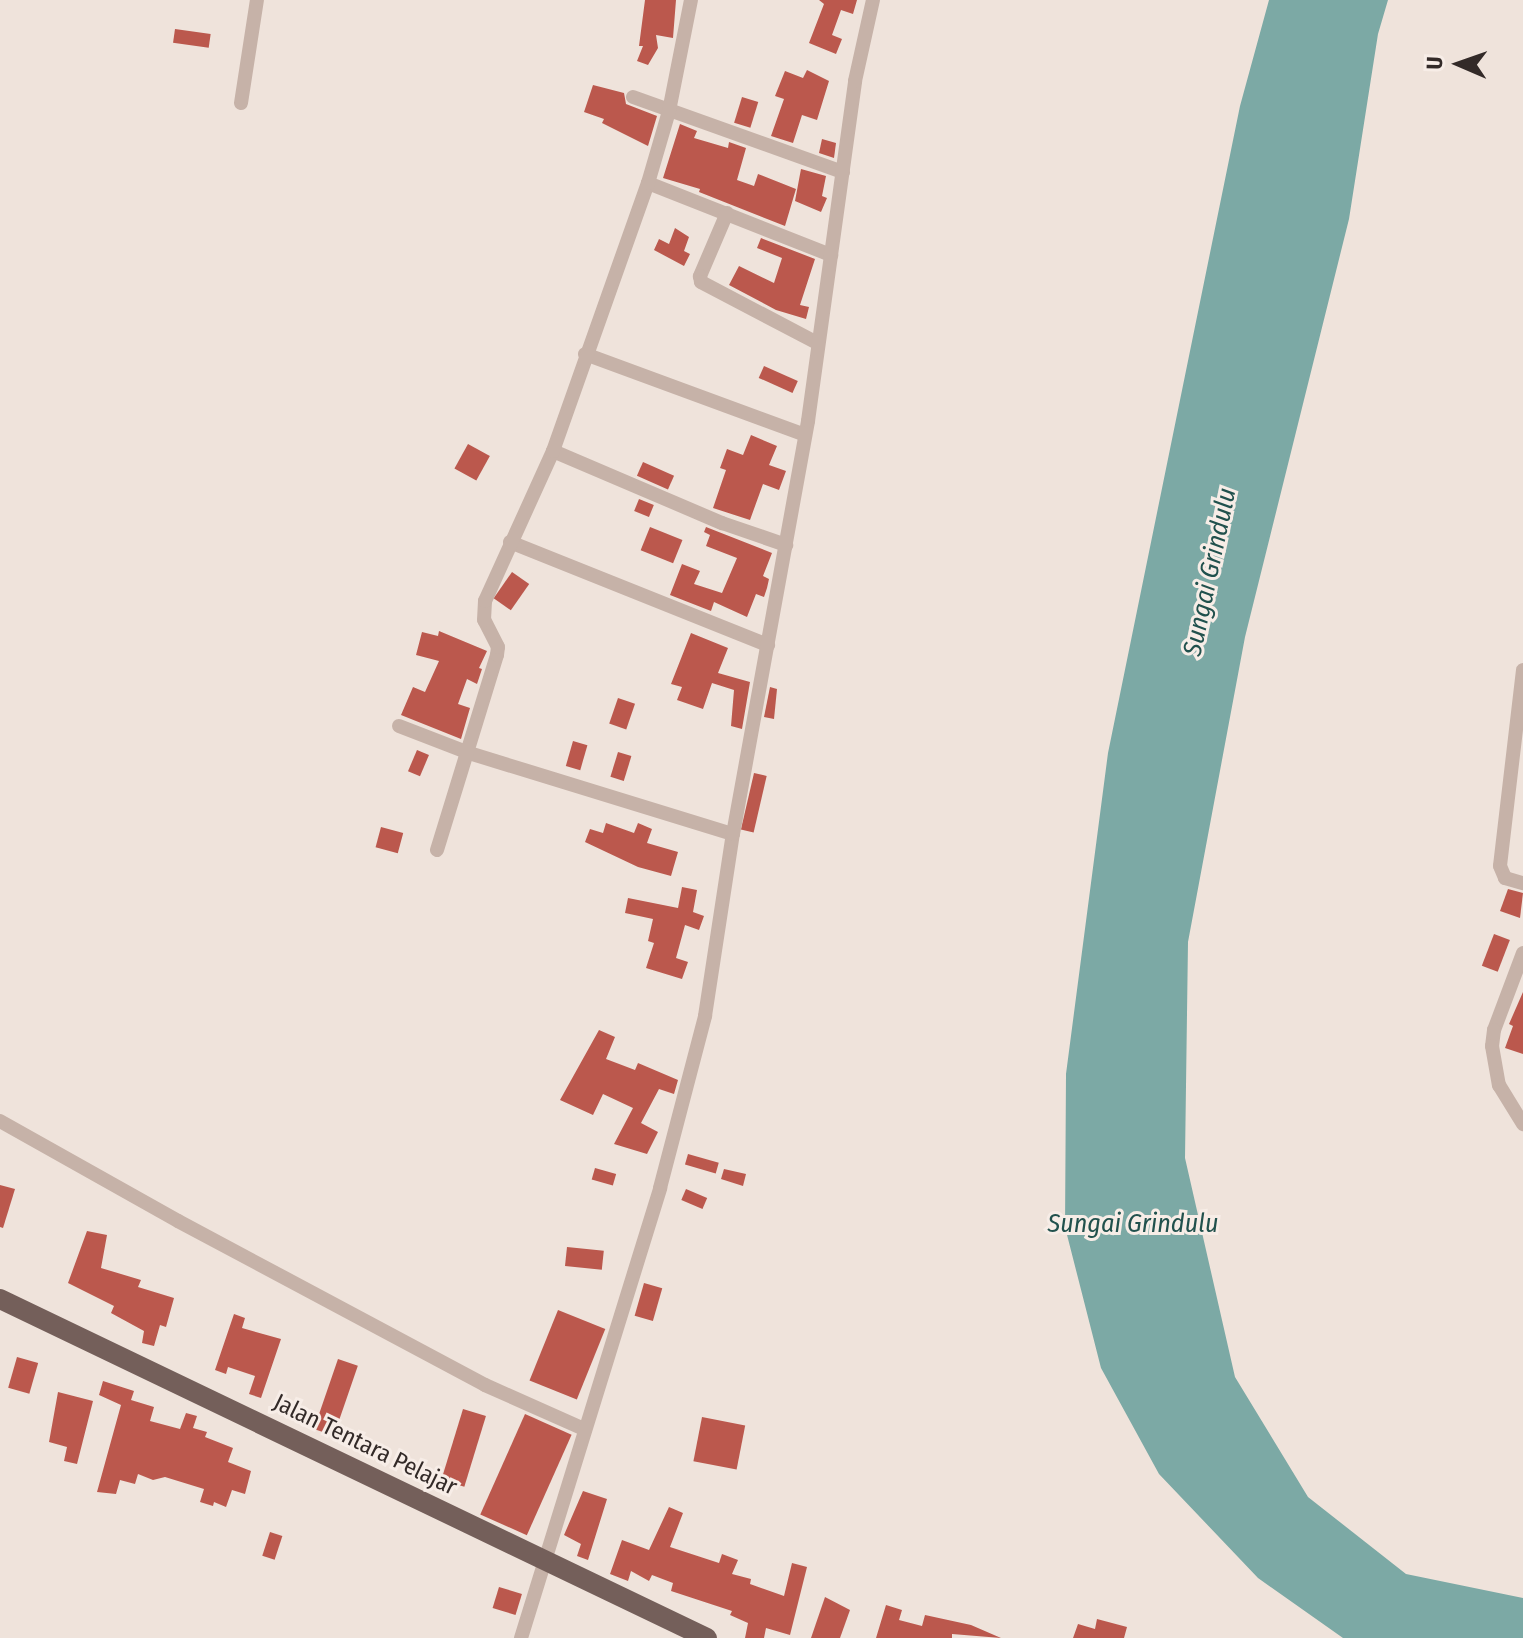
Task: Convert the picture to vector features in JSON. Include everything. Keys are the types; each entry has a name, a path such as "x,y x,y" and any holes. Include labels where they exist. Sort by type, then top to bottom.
{"main road":[{"name":"Jalan Tentara Pelajar","path":"0,1299 707,1638"}],"street":[{"path":"241,103 257,0"},
{"path":"437,850 469,753 498,647 482,612 510,542 553,451 648,183 669,111 691,0"},
{"path":"521,1638 660,1188 705,1016 733,834 805,435 855,81 873,0"},
{"path":"633,97 843,172"},
{"path":"648,183 831,255"},
{"path":"727,213 700,276 701,282 817,343"},
{"path":"585,354 805,435"},
{"path":"553,451 722,523 786,545"},
{"path":"510,542 768,645"},
{"path":"1523,670 1500,866 1505,878 1523,883"},
{"path":"399,726 469,753 733,834"},
{"path":"1523,953 1494,1030 1492,1046 1499,1085 1523,1124"},
{"path":"0,1121 191,1228 485,1385 584,1429"}],"water":[{"name":"Sungai Grindulu","path":"1269,0 1388,0 1378,34 1349,219 1245,637 1188,942 1185,1158 1235,1377 1308,1497 1406,1574 1523,1598 1523,1638 1343,1638 1258,1578 1159,1474 1101,1368 1065,1227 1066,1074 1108,753 1240,106"}],"building":[{"path":"645,0 676,0 673,38 656,35 658,48 648,65 637,61 643,46 639,46"},
{"path":"819,0 857,0 853,14 841,10 832,35 842,39 836,54 809,43 824,4"},
{"path":"175,29 211,34 209,48 173,43"},
{"path":"807,70 829,81 817,120 802,115 793,143 771,136 784,99 775,96 785,71 803,78"},
{"path":"593,85 624,93 626,104 657,116 648,146 602,123 604,119 584,112"},
{"path":"742,97 758,102 750,128 734,123"},
{"path":"680,124 697,131 694,138 728,148 729,142 746,148 737,180 754,186 758,174 796,189 785,226 699,192 700,189 663,178"},
{"path":"822,139 836,143 834,158 819,153"},
{"path":"801,169 826,176 822,196 827,198 821,212 795,201"},
{"path":"675,228 689,237 684,251 690,254 684,266 654,250 659,239 669,244"},
{"path":"761,238 815,259 800,305 809,307 806,319 776,310 729,285 739,266 774,283 782,258 757,248"},
{"path":"764,366 798,381 793,393 759,378"},
{"path":"751,435 777,446 769,465 786,471 779,490 763,484 750,520 713,508 726,470 720,468 727,449 743,455"},
{"path":"468,444 490,456 476,481 454,468"},
{"path":"643,462 674,476 668,490 637,476"},
{"path":"639,499 654,505 649,517 634,511"},
{"path":"650,527 682,540 673,563 641,550"},
{"path":"706,527 772,553 763,576 769,579 764,597 756,594 747,617 714,602 711,611 670,595 682,564 700,571 694,584 722,593 737,558 706,546 710,535 704,532"},
{"path":"512,572 529,584 511,610 494,598"},
{"path":"439,631 487,651 479,668 482,669 477,684 467,679 458,704 470,708 461,739 401,715 413,687 425,692 439,661 416,655 422,632 438,636"},
{"path":"691,633 728,648 718,673 750,682 742,729 731,726 734,690 712,683 703,709 677,700 682,687 671,684"},
{"path":"770,687 777,689 774,719 764,717"},
{"path":"618,698 635,704 626,729 609,724"},
{"path":"573,741 587,745 580,770 566,766"},
{"path":"417,750 429,755 420,776 408,771"},
{"path":"618,752 631,756 624,781 610,777"},
{"path":"754,773 767,776 754,832 741,830"},
{"path":"606,823 634,833 638,823 652,829 647,843 678,852 671,876 638,867 585,842 590,829 603,833"},
{"path":"381,827 403,833 398,853 376,847"},
{"path":"682,887 697,890 693,912 704,916 699,930 685,925 676,958 688,962 682,979 646,968 654,943 648,941 653,919 625,913 628,898 678,908"},
{"path":"1508,889 1523,893 1520,918 1500,911"},
{"path":"1494,934 1510,940 1498,972 1482,966"},
{"path":"1523,992 1523,1054 1505,1048 1513,1026 1509,1024"},
{"path":"599,1030 615,1037 606,1059 635,1070 638,1063 678,1080 674,1094 659,1089 641,1123 658,1132 647,1154 614,1144 633,1108 603,1094 593,1115 560,1100"},
{"path":"688,1154 719,1163 716,1173 685,1165"},
{"path":"595,1168 616,1174 613,1186 592,1180"},
{"path":"724,1169 746,1174 743,1186 721,1179"},
{"path":"0,1185 15,1189 3,1228 0,1227"},
{"path":"686,1189 707,1198 702,1209 681,1200"},
{"path":"87,1231 107,1235 101,1268 141,1280 138,1287 174,1298 166,1327 160,1325 154,1346 142,1343 144,1331 111,1313 114,1306 68,1283"},
{"path":"567,1247 604,1251 602,1270 565,1266"},
{"path":"644,1283 662,1288 653,1321 635,1316"},
{"path":"558,1310 605,1329 577,1400 530,1380"},
{"path":"234,1314 245,1318 242,1328 281,1339 261,1398 249,1394 255,1376 228,1367 226,1374 215,1370"},
{"path":"17,1357 38,1363 29,1394 8,1388"},
{"path":"338,1359 358,1366 334,1436 314,1429"},
{"path":"103,1381 134,1391 131,1400 154,1407 150,1421 180,1429 186,1413 197,1416 193,1428 207,1432 205,1437 233,1448 228,1462 251,1471 245,1494 232,1490 226,1507 214,1502 213,1506 200,1502 204,1489 165,1477 153,1480 138,1474 135,1484 120,1480 116,1494 97,1492 121,1405 99,1395"},
{"path":"58,1392 93,1401 77,1464 64,1461 67,1447 49,1442"},
{"path":"463,1409 486,1416 464,1487 441,1480"},
{"path":"525,1414 572,1435 527,1535 480,1514"},
{"path":"702,1417 745,1425 737,1470 693,1461"},
{"path":"583,1491 607,1499 588,1560 577,1556 581,1544 564,1535"},
{"path":"669,1507 683,1513 670,1547 719,1563 722,1554 738,1560 732,1574 751,1579 750,1584 784,1596 792,1563 807,1567 790,1635 766,1628 764,1638 745,1638 748,1623 730,1615 732,1611 671,1591 673,1583 652,1575 649,1581 631,1571 628,1581 610,1574 622,1540 649,1550"},
{"path":"270,1532 282,1536 275,1560 262,1556"},
{"path":"499,1587 522,1594 516,1615 493,1608"},
{"path":"825,1597 850,1610 840,1638 811,1638"},
{"path":"886,1605 902,1610 899,1620 922,1626 925,1615 971,1625 1001,1638 952,1634 952,1638 876,1638"},
{"path":"1097,1619 1127,1627 1124,1638 1073,1638 1078,1624 1095,1629"}]}
